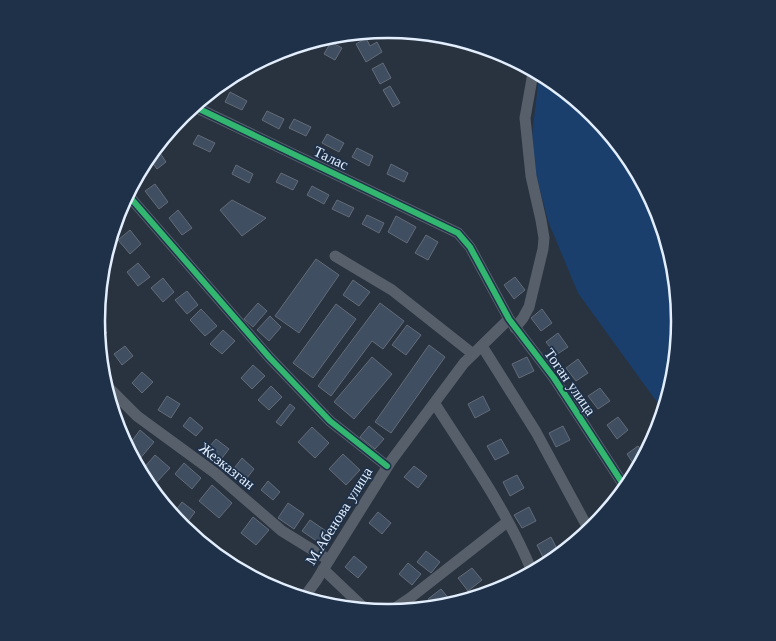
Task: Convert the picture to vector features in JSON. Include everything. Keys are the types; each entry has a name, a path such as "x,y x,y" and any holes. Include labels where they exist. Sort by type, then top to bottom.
{"street":[{"name":"М.Абенова улица","path":"308,592 387,466 464,363 512,324 524,318 529,307 543,249 542,228 530,176 525,118 532,76"},
{"name":"Талас","path":"200,109 458,233"},
{"path":"132,200 269,357 330,421 387,466"},
{"name":"Тоган улица","path":"458,233 470,247 512,324 554,378 621,481"},
{"path":"335,256 392,290 478,350 536,432 585,523"},
{"name":"Жезказган","path":"115,394 137,416 215,473 282,530 326,564 360,602"},
{"path":"435,404 484,481 524,551 530,566"},
{"path":"402,603 507,522"}],"shaded area":[{"path":"539,81 575,108 601,134 613,148 642,195 656,230 666,265 669,284 671,320 669,357 658,404 578,293 548,221 531,154"}],"building":[{"path":"366,38 370,46 377,42 382,52 366,62 356,44"},
{"path":"333,43 342,48 335,60 324,54 330,44"},
{"path":"383,63 391,78 380,84 372,69"},
{"path":"390,86 400,103 393,107 383,90"},
{"path":"230,92 247,101 242,110 225,102"},
{"path":"267,111 284,119 279,129 262,120"},
{"path":"294,119 311,127 306,136 289,128"},
{"path":"327,134 344,143 339,152 322,143"},
{"path":"198,135 215,143 210,152 193,144"},
{"path":"357,148 373,156 369,166 352,157"},
{"path":"160,153 166,162 157,169 153,163"},
{"path":"391,164 408,173 404,182 387,174"},
{"path":"236,165 253,174 249,183 232,174"},
{"path":"281,173 298,181 293,190 276,182"},
{"path":"155,184 168,202 159,209 145,191"},
{"path":"312,186 329,195 324,204 307,195"},
{"path":"232,200 266,218 242,236 220,210"},
{"path":"337,200 354,208 349,217 332,209"},
{"path":"178,210 192,228 182,235 169,218"},
{"path":"367,215 384,223 379,233 362,224"},
{"path":"396,216 416,227 407,243 388,232"},
{"path":"130,230 141,244 130,254 118,240"},
{"path":"426,235 438,242 428,260 415,253"},
{"path":"316,259 339,275 299,333 275,316"},
{"path":"138,263 150,277 138,286 127,272"},
{"path":"515,277 525,290 514,299 504,285"},
{"path":"163,278 174,292 163,302 151,288"},
{"path":"353,280 370,292 359,306 343,295"},
{"path":"187,291 198,305 187,314 175,300"},
{"path":"258,303 267,311 253,327 244,319"},
{"path":"380,303 404,321 383,349 372,341 331,396 318,386"},
{"path":"336,304 356,319 313,378 293,363"},
{"path":"201,309 217,326 205,336 190,320"},
{"path":"542,309 552,323 541,331 531,318"},
{"path":"270,316 281,327 269,341 257,330"},
{"path":"407,325 421,335 406,355 392,345"},
{"path":"223,330 235,341 222,354 210,344"},
{"path":"558,333 568,347 556,355 546,342"},
{"path":"429,345 445,357 391,433 375,422"},
{"path":"125,346 133,356 122,365 114,354"},
{"path":"372,357 392,374 354,419 334,402"},
{"path":"527,357 534,371 519,378 512,364"},
{"path":"578,359 588,373 576,381 566,368"},
{"path":"253,365 265,376 252,389 241,378"},
{"path":"142,372 153,382 142,393 132,383"},
{"path":"271,386 282,397 269,410 258,400"},
{"path":"600,388 610,401 598,409 588,396"},
{"path":"167,396 180,404 171,418 158,410"},
{"path":"483,396 490,410 475,418 468,404"},
{"path":"290,404 295,408 281,426 276,422"},
{"path":"190,417 203,428 196,436 183,426"},
{"path":"618,417 628,430 617,439 607,425"},
{"path":"369,426 384,439 375,449 360,437"},
{"path":"563,426 570,440 556,447 549,433"},
{"path":"312,427 329,443 315,458 298,442"},
{"path":"140,430 154,442 141,458 132,441"},
{"path":"216,439 229,449 222,458 209,447"},
{"path":"501,439 509,453 495,460 487,446"},
{"path":"638,446 640,449 633,463 627,454"},
{"path":"343,454 360,470 346,485 329,469"},
{"path":"155,455 170,468 156,483 146,466"},
{"path":"242,458 254,469 247,478 235,467"},
{"path":"184,463 201,478 192,489 175,474"},
{"path":"414,466 427,476 418,488 404,477"},
{"path":"517,475 524,488 510,496 503,482"},
{"path":"268,481 280,492 273,500 261,490"},
{"path":"212,485 232,503 219,518 199,501"},
{"path":"182,502 195,512 188,521 177,509"},
{"path":"288,503 304,514 294,529 278,518"},
{"path":"529,507 536,521 522,528 514,515"},
{"path":"378,512 391,523 382,534 369,523"},
{"path":"253,517 269,530 256,545 241,533"},
{"path":"310,520 326,531 318,542 302,531"},
{"path":"551,537 556,548 543,557 537,545"},
{"path":"426,551 440,562 431,573 417,562"},
{"path":"354,556 367,567 358,578 345,567"},
{"path":"408,563 421,574 412,585 399,574"},
{"path":"472,568 482,580 468,591 458,578"},
{"path":"441,589 448,597 429,600 428,599"}],"cycle path":[{"path":"200,109 458,233 470,247 509,319 554,378 621,481"},
{"path":"132,200 269,357 330,421 387,466"}]}
